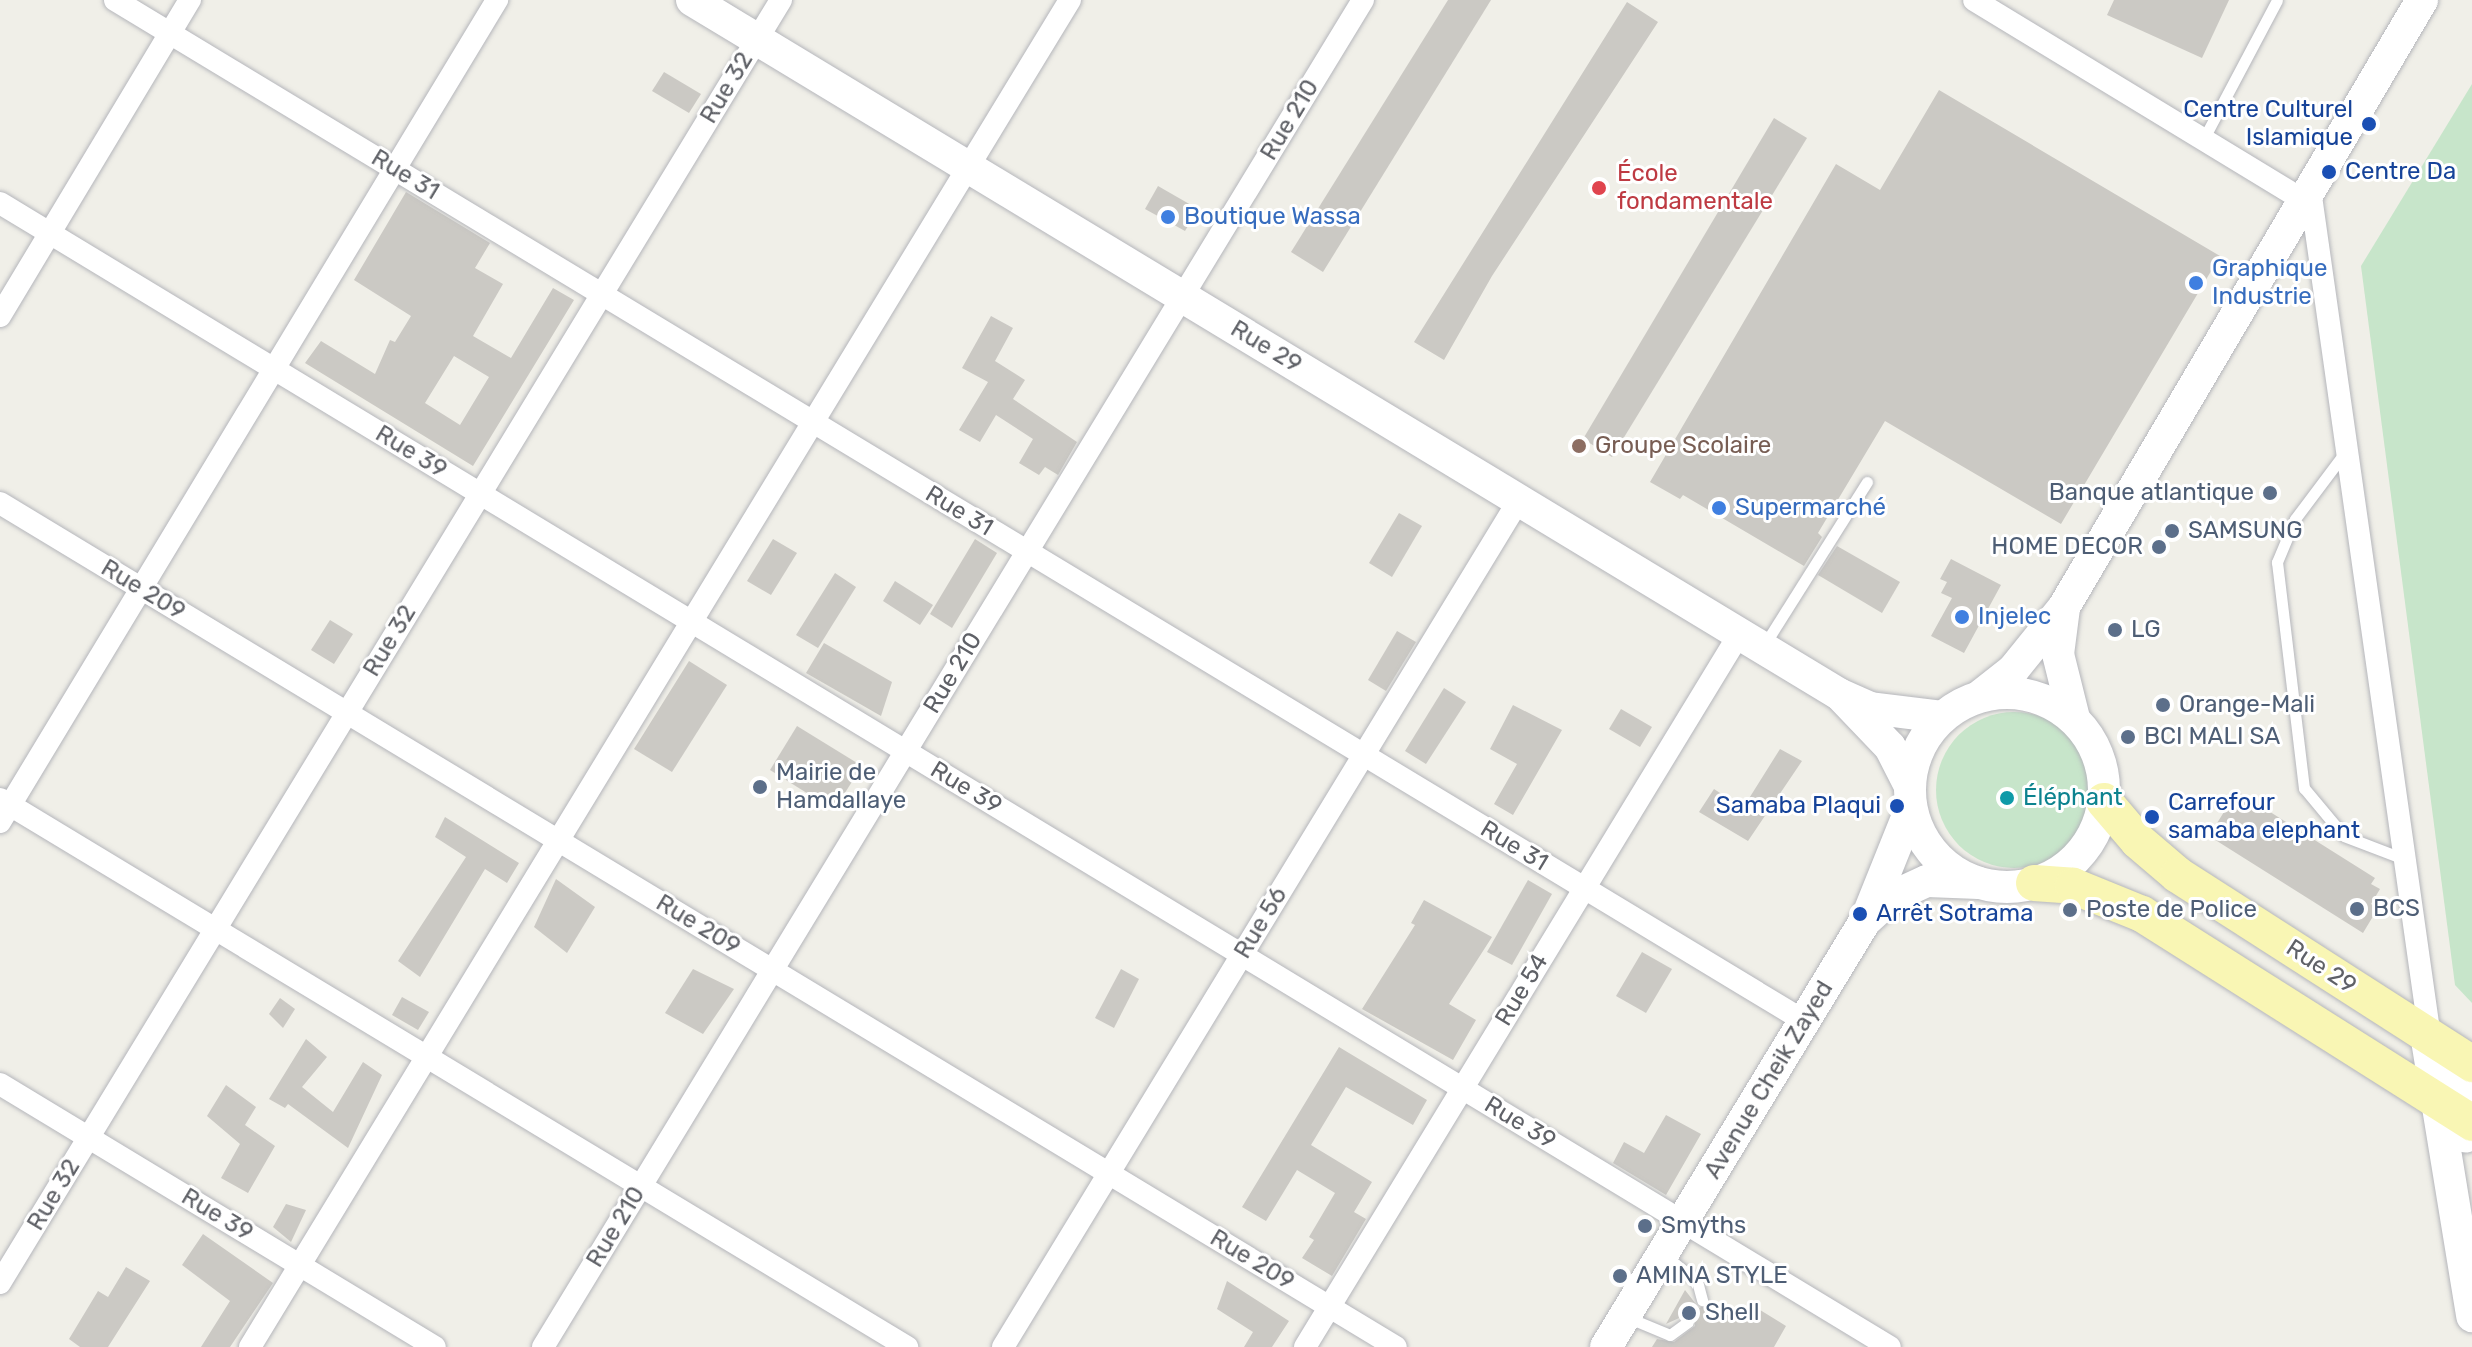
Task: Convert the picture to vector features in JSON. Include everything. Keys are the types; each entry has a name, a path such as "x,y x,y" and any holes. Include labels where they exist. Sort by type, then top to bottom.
{"main road":[{"name":"Rue 29","path":"692,0 1839,694 1870,708 1942,717"},
{"path":"1865,921 1911,797 1919,748 1942,717 1980,696 2013,670 2064,607 2422,0"},
{"path":"2034,883 2081,852 2096,828 2104,801 2099,756 2074,718 2058,654 2064,607"},
{"path":"1980,696 2014,692 2046,700 2074,718"},
{"name":"Rue 29","path":"1839,694 1890,747 1911,797"},
{"path":"1911,797 1935,855 1979,883 2073,886 2142,914 2457,1112"},
{"name":"Rue 29","path":"2104,801 2178,875 2446,1047"},
{"name":"Avenue Cheik Zayed","path":"1606,1347 1865,921 1892,897 1927,881 1979,883"},
{"path":"2446,1047 2472,1175"},
{"path":"2457,1112 2472,1316"}],"street":[{"name":"Rue 31","path":"115,0 1804,1021"},
{"path":"0,316 190,0"},
{"path":"497,0 141,589 3,809 215,929 907,1347"},
{"name":"Rue 32","path":"0,1283 781,0"},
{"path":"250,1347 1070,0"},
{"name":"Rue 210","path":"543,1347 1363,0"},
{"path":"1974,0 2203,140 2307,194 2405,859 2446,1047"},
{"name":"Rue 39","path":"0,203 1890,1347"},
{"name":"Rue 56","path":"1003,1347 1519,500"},
{"name":"Rue 209","path":"0,503 1396,1347"},
{"name":"Rue 54","path":"1305,1347 1584,888 1751,640"},
{"name":"Rue 39","path":"0,1084 435,1347"}],"lane":[{"path":"2203,140 2277,0"},
{"path":"2347,449 2295,519 2277,562 2304,788 2344,836 2405,859"},
{"path":"1751,640 1867,482"},
{"path":"1663,1254 1697,1281 1702,1300"},
{"path":"1625,1316 1670,1335 1688,1322"}],"green space":[{"path":"2472,84 2472,1003 2455,985 2361,266"},
{"path":"2014,712 2044,718 2069,735 2086,760 2092,790 2086,820 2069,845 2044,862 2014,868 1984,862 1959,845 1942,820 1936,790 1942,760 1959,735 1984,718"}],"building":[{"path":"1448,0 1491,0 1323,272 1291,252"},
{"path":"2114,0 2229,0 2202,58 2107,15"},
{"path":"1627,2 1658,22 1492,276 1444,360 1414,342"},
{"path":"664,72 701,94 689,113 652,91"},
{"path":"1939,90 2220,256 2061,524 1885,421 1818,533 1822,537 1804,566 1683,495 1680,499 1650,482 1836,164 1880,190"},
{"path":"1774,118 1807,138 1612,457 1583,439"},
{"path":"1158,186 1198,209 1185,231 1145,209"},
{"path":"406,192 490,243 475,268 503,284 473,336 511,358 553,288 574,300 473,466 305,363 321,341 375,374 390,340 395,342 411,316 354,280","holes":["454,356 489,377 460,425 425,403"]},
{"path":"991,316 1013,328 995,361 1025,380 1013,399 1077,442 1058,475 1045,467 1039,475 1019,463 1033,439 996,415 980,442 959,430 988,382 962,368"},
{"path":"1399,513 1422,526 1392,577 1369,563"},
{"path":"773,539 797,553 771,595 747,581"},
{"path":"975,539 997,553 952,628 930,614"},
{"path":"1837,546 1900,582 1882,613 1818,575"},
{"name":"Injelec","path":"1951,559 2001,585 1964,653 1931,636 1952,598 1941,593 1947,582 1940,579"},
{"path":"835,573 856,587 818,648 796,635"},
{"path":"895,581 933,605 920,625 883,601"},
{"path":"330,620 353,634 334,664 311,650"},
{"path":"1397,631 1416,642 1386,691 1368,680"},
{"path":"824,643 892,682 881,716 806,673"},
{"path":"689,661 727,685 672,772 634,749"},
{"path":"1444,688 1466,702 1426,764 1405,751"},
{"path":"1513,705 1562,730 1513,815 1494,804 1517,764 1490,749"},
{"path":"1621,709 1652,727 1640,747 1609,729"},
{"path":"797,726 862,766 834,810 770,770"},
{"path":"1780,749 1802,761 1748,841 1699,812 1714,789 1743,808"},
{"path":"2237,791 2375,878 2371,884 2380,889 2371,904 2378,908 2363,933 2209,836"},
{"path":"445,817 519,863 507,883 485,869 420,977 398,961 466,857 435,837"},
{"path":"556,879 595,907 567,953 534,927"},
{"path":"1528,880 1552,894 1512,965 1487,952"},
{"path":"1424,900 1492,937 1449,1004 1476,1020 1453,1060 1362,1009 1415,925 1411,923"},
{"path":"1642,952 1672,969 1646,1013 1616,996"},
{"path":"693,969 734,989 703,1034 665,1013"},
{"path":"1121,969 1139,979 1114,1028 1095,1018"},
{"path":"402,997 429,1012 418,1030 392,1015"},
{"path":"280,998 295,1009 283,1028 269,1014"},
{"path":"306,1039 327,1057 302,1087 333,1112 363,1062 382,1075 348,1148 288,1104 285,1108 269,1099"},
{"path":"1339,1047 1427,1100 1413,1125 1346,1087 1311,1145 1372,1182 1354,1212 1366,1219 1332,1276 1302,1258 1314,1240 1309,1237 1335,1193 1297,1170 1266,1221 1242,1207"},
{"path":"226,1085 256,1107 245,1125 275,1146 248,1193 221,1178 240,1144 207,1116"},
{"path":"1666,1115 1701,1134 1666,1195 1613,1163 1624,1142 1644,1153"},
{"path":"286,1204 306,1210 291,1242 273,1227"},
{"path":"203,1234 273,1283 230,1347 201,1347 230,1301 182,1265"},
{"path":"126,1267 150,1281 108,1347 80,1347 69,1339 98,1291 108,1297"},
{"path":"1227,1281 1289,1321 1272,1347 1244,1347 1253,1332 1217,1309"},
{"path":"1685,1290 1699,1308 1709,1304 1741,1323 1752,1305 1786,1326 1774,1347 1652,1347 1657,1339 1674,1342 1695,1326 1695,1318 1688,1314 1666,1324"}],"place":[{"name":"Centre Culturel Islamique","path":"2369,124"},
{"name":"Centre Da","path":"2329,172"},
{"name":"École fondamentale","path":"1599,188"},
{"name":"Boutique Wassa","path":"1168,217"},
{"name":"Graphique Industrie","path":"2196,283"},
{"name":"Groupe Scolaire","path":"1579,446"},
{"name":"Banque atlantique","path":"2270,493"},
{"name":"Supermarché","path":"1719,508"},
{"name":"SAMSUNG","path":"2172,531"},
{"name":"HOME DECOR","path":"2159,547"},
{"name":"Injelec","path":"1962,617"},
{"name":"LG","path":"2115,630"},
{"name":"Orange-Mali","path":"2163,705"},
{"name":"BCI MALI SA","path":"2128,737"},
{"name":"Mairie de Hamdallaye","path":"760,787"},
{"name":"Éléphant","path":"2007,798"},
{"name":"Samaba Plaqui","path":"1897,806"},
{"name":"Carrefour samaba elephant","path":"2152,817"},
{"name":"BCS","path":"2357,909"},
{"name":"Poste de Police","path":"2070,910"},
{"name":"Arrêt Sotrama","path":"1860,914"},
{"name":"Smyths","path":"1645,1226"},
{"name":"AMINA STYLE","path":"1620,1276"},
{"name":"Shell","path":"1689,1313"}]}
